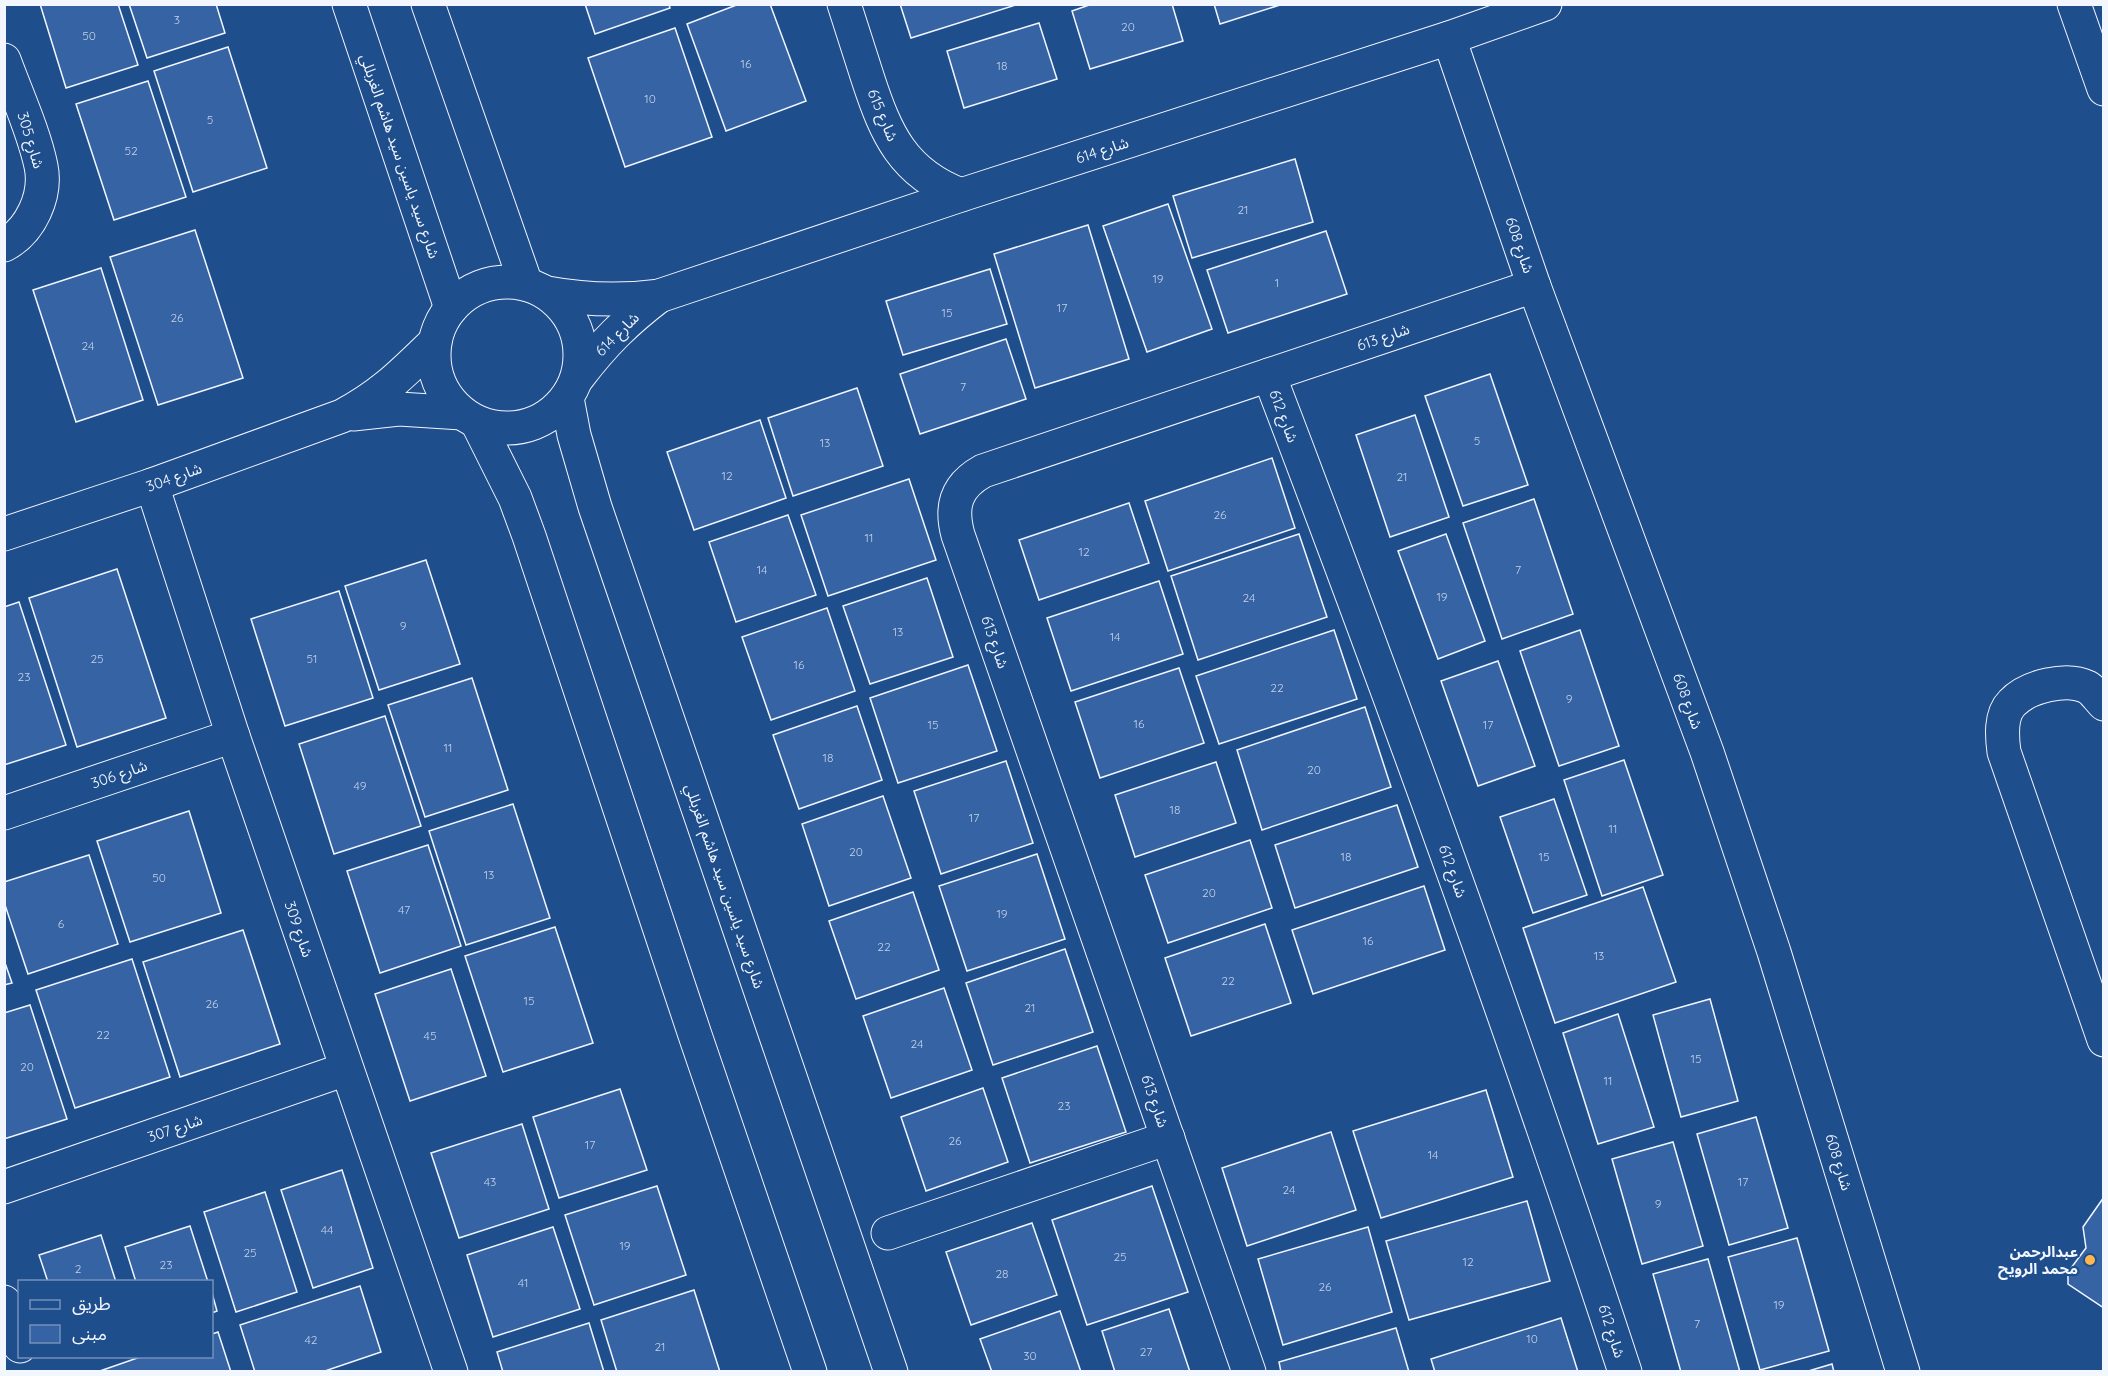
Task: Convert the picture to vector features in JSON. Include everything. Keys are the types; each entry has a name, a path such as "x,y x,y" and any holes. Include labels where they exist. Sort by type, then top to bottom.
{"street":[{"name":"شارع سيد ياسين سيد هاشم الغربللي","path":"349,4 451,308"},
{"path":"428,4 536,289"},
{"name":"شارع 615","path":"844,4 877,107 892,140 915,168 929,180 961,195"},
{"name":"شارع 614","path":"536,289 603,300 631,300 659,296 961,195 1449,38 1545,4"},
{"path":"2074,4 2103,89"},
{"name":"شارع 608","path":"1449,38 1534,286 1707,752 1774,952 1903,1371"},
{"name":"شارع 305","path":"4,60 35,146 41,167 42,189 36,210 25,229 4,245"},
{"path":"470,418 503,429 527,426 550,416 573,387 580,353 576,330 565,309 536,289 505,282 484,285 466,294 451,308 441,324 435,342 434,362 438,381 448,399 470,418 515,498 530,536 699,1046 810,1371"},
{"name":"شارع 613","path":"1249,1371 958,535 954,510 956,498 972,477 983,471 1534,286"},
{"name":"شارع 614","path":"573,387 601,346 659,296"},
{"name":"شارع 304","path":"4,534 152,485 342,416 369,402 393,384 435,342"},
{"name":"شارع 612","path":"1269,375 1355,599 1437,825 1517,1051 1625,1371"},
{"name":"شارع سيد ياسين سيد هاشم الغربللي","path":"573,387 574,435 592,498 891,1371"},
{"name":"شارع 304","path":"342,416 399,409 470,418"},
{"name":"شارع 309","path":"152,485 233,736 451,1371"},
{"path":"2103,704 2088,687 2062,682 2039,687 2012,703 2004,719 2002,740 2004,752 2103,1040"},
{"name":"شارع 306","path":"4,813 233,736"},
{"name":"شارع 307","path":"4,1187 346,1069"},
{"path":"888,1233 1168,1138"},
{"path":"4,1302 18,1340"}],"building":[{"path":"40,4 118,4 138,65 66,88"},
{"path":"129,4 216,4 225,33 147,58"},
{"path":"585,4 669,4 670,8 595,34"},
{"path":"739,4 770,4 806,101 726,131 687,24"},
{"path":"900,4 1019,4 911,38"},
{"path":"1092,4 1172,4 1183,41 1090,69 1072,11"},
{"path":"1214,4 1283,4 1220,24"},
{"path":"1039,23 1057,79 964,108 947,51"},
{"path":"675,28 712,137 625,167 588,58"},
{"path":"228,47 267,168 193,192 154,71"},
{"path":"148,81 186,197 114,220 76,104"},
{"path":"1295,159 1313,222 1192,258 1173,196"},
{"path":"1168,204 1212,329 1147,352 1103,226"},
{"path":"1088,225 1129,359 1035,388 994,254"},
{"path":"195,230 243,378 158,405 110,257"},
{"path":"1326,231 1347,294 1228,333 1207,270"},
{"path":"101,268 143,400 76,422 33,290"},
{"path":"990,269 1007,324 903,355 886,301"},
{"path":"1006,339 1026,399 920,434 900,374"},
{"path":"1490,374 1528,485 1463,506 1425,396"},
{"path":"857,388 883,466 793,496 768,418"},
{"path":"1415,415 1449,517 1390,537 1356,435"},
{"path":"760,420 786,498 694,530 667,452"},
{"path":"1272,458 1295,528 1168,571 1145,501"},
{"path":"909,479 936,560 828,596 801,515"},
{"path":"1534,499 1573,614 1502,639 1463,523"},
{"path":"1129,503 1149,563 1039,600 1019,540"},
{"path":"788,515 816,595 736,622 709,542"},
{"path":"1299,534 1327,617 1198,660 1171,576"},
{"path":"1446,534 1485,641 1438,659 1398,551"},
{"path":"426,560 460,664 379,690 345,586"},
{"path":"117,569 166,718 77,747 29,598"},
{"path":"927,578 953,657 870,684 843,606"},
{"path":"1159,581 1183,654 1071,691 1047,618"},
{"path":"339,591 373,698 285,726 251,619"},
{"path":"19,602 66,745 4,765 4,607"},
{"path":"827,608 855,691 771,720 742,637"},
{"path":"1334,630 1357,699 1219,744 1196,676"},
{"path":"1580,630 1619,746 1559,766 1520,651"},
{"path":"1498,661 1535,766 1478,786 1441,681"},
{"path":"968,665 997,751 898,783 870,698"},
{"path":"1179,668 1204,743 1100,778 1075,702"},
{"path":"472,678 508,790 425,817 388,705"},
{"path":"857,706 882,780 799,809 773,735"},
{"path":"1365,707 1391,787 1262,830 1237,750"},
{"path":"385,716 421,826 334,854 299,744"},
{"path":"1624,760 1663,875 1602,896 1564,780"},
{"path":"1006,761 1033,843 941,874 914,791"},
{"path":"1216,762 1236,823 1135,857 1115,795"},
{"path":"883,796 911,878 829,906 802,824"},
{"path":"1554,799 1587,895 1533,913 1500,817"},
{"path":"513,804 550,918 466,945 429,831"},
{"path":"1397,805 1418,867 1295,908 1275,845"},
{"path":"189,811 221,913 130,942 97,841"},
{"path":"1250,840 1272,908 1168,943 1145,875"},
{"path":"428,845 461,946 380,973 347,871"},
{"path":"1037,854 1065,939 967,971 939,886"},
{"path":"89,855 118,944 28,974 4,902 4,882"},
{"path":"1424,886 1445,950 1313,994 1292,930"},
{"path":"1643,887 1676,982 1555,1023 1523,928"},
{"path":"913,892 939,970 856,999 829,921"},
{"path":"1265,924 1291,1003 1191,1036 1165,958"},
{"path":"555,927 593,1043 503,1072 465,956"},
{"path":"243,930 280,1044 180,1077 143,962"},
{"path":"1065,949 1093,1032 993,1065 966,983"},
{"path":"132,959 170,1077 75,1108 36,990"},
{"path":"4,960 12,983 4,985"},
{"path":"451,969 486,1076 410,1101 375,994"},
{"path":"944,988 972,1070 891,1098 863,1016"},
{"path":"1710,999 1738,1101 1681,1117 1653,1015"},
{"path":"30,1005 67,1119 4,1139 4,1013"},
{"path":"1618,1014 1654,1127 1598,1144 1563,1033"},
{"path":"1097,1046 1126,1132 1030,1163 1002,1078"},
{"path":"983,1088 1008,1162 926,1191 901,1117"},
{"path":"620,1089 647,1170 559,1198 533,1117"},
{"path":"1486,1090 1513,1177 1381,1218 1353,1131"},
{"path":"1756,1117 1788,1228 1729,1245 1697,1134"},
{"path":"522,1124 549,1209 459,1238 431,1153"},
{"path":"1331,1132 1356,1210 1247,1246 1222,1168"},
{"path":"1673,1142 1703,1246 1642,1264 1612,1159"},
{"path":"342,1170 373,1268 313,1288 281,1190"},
{"path":"657,1186 686,1275 594,1305 565,1215"},
{"path":"1152,1186 1188,1292 1087,1325 1052,1220"},
{"path":"265,1192 297,1292 236,1312 204,1212"},
{"name":"عبدالرحمن محمد الرويح","path":"2104,1197 2104,1308 2068,1284 2068,1272 2086,1248 2083,1227"},
{"path":"1527,1201 1550,1281 1409,1320 1386,1241"},
{"path":"1032,1223 1057,1295 971,1325 946,1252"},
{"path":"190,1226 207,1280 135,1280 125,1247"},
{"path":"553,1227 580,1309 493,1337 467,1255"},
{"path":"1368,1227 1392,1312 1283,1345 1258,1259"},
{"path":"101,1235 115,1280 47,1280 39,1255"},
{"path":"1797,1238 1829,1351 1760,1370 1728,1257"},
{"path":"1708,1259 1740,1372 1681,1372 1653,1274"},
{"path":"360,1286 381,1352 322,1372 255,1372 240,1325"},
{"path":"694,1290 720,1372 617,1372 601,1320"},
{"path":"213,1297 217,1311 213,1313"},
{"path":"1169,1309 1190,1372 1115,1372 1102,1331"},
{"path":"1060,1311 1081,1372 992,1372 980,1339"},
{"path":"1561,1318 1578,1372 1435,1372 1431,1359"},
{"path":"589,1323 604,1372 503,1372 497,1352"},
{"path":"1396,1328 1409,1372 1281,1372 1279,1362"},
{"path":"218,1332 231,1372 97,1372 137,1358 213,1358 213,1334"},
{"path":"1832,1364 1834,1372 1805,1372"}],"place":[{"name":"عبدالرحمن محمد الرويح","path":"2090,1260"}]}
